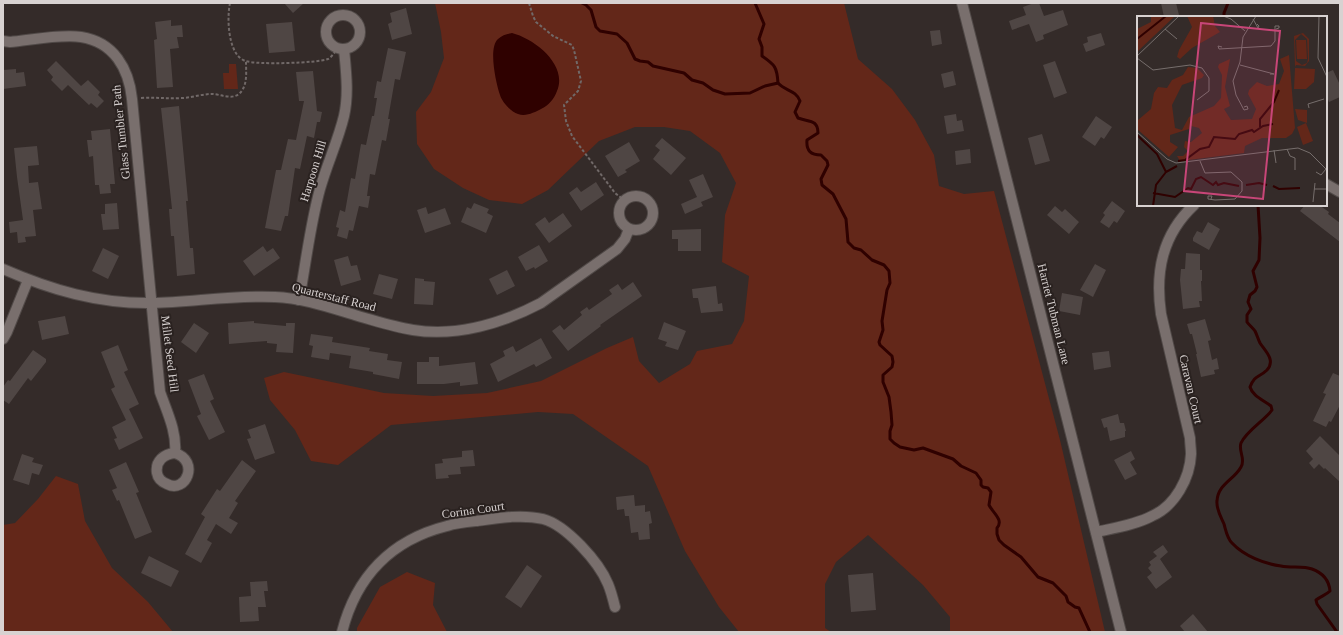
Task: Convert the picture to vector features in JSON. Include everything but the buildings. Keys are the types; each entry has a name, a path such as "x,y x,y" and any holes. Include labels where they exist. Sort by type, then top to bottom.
{"street":[{"name":"Harriet Tubman Lane","path":"962,3 1121,632"},
{"name":"Glass Tumbler Path","path":"3,41 10,42 66,36 81,37 94,40 114,54 123,65 130,86 132,99 151,303"},
{"name":"Harpoon Hill","path":"299,300 314,210 344,116 346,97 341,49"},
{"path":"1327,185 1340,192"},
{"path":"635,195 642,196 651,203 654,210 654,216 646,228 640,230 629,229 619,218 619,210 624,200 635,195"},
{"name":"Caravan Court","path":"1096,532 1140,521 1162,510 1179,492 1189,466 1191,453 1190,438 1160,314 1158,278 1165,249 1171,235 1183,215 1193,206"},
{"name":"Quarterstaff Road","path":"3,269 54,289 92,298 123,302 151,303 237,296 277,297 326,306 394,326 414,330 448,332 495,323 510,318 541,303 617,249 625,239 629,229"},
{"path":"3,339 28,280"},
{"name":"Millet Seed Hill","path":"151,303 160,392 174,429 176,443 175,453"},
{"name":"Corina Court","path":"342,632 351,604 358,589 379,563 404,543 430,530 448,525 496,518 534,517 544,519 564,530 601,570 608,583 615,607"}],"path":[{"path":"230,3 228,22 230,37 239,57 246,62 316,62 329,59 341,49"},
{"path":"530,4 536,22 553,36 572,45 581,81 578,91 564,105 567,127 572,136 615,193 624,200"},
{"path":"132,99 155,97 166,99 213,94 234,96 239,94 246,83 246,62"}],"shaded area":[{"path":"435,3 844,3 858,59 892,89 915,120 934,155 939,186 964,194 994,191 1060,440 1105,632 950,632 950,617 923,585 868,535 836,562 825,584 825,628 831,632 739,632 719,607 685,551 648,466 573,414 538,412 391,425 338,465 311,461 295,430 270,400 264,378 284,372 384,393 433,396 487,393 541,381 607,348 633,337 639,361 659,383 690,364 697,351 732,344 744,321 749,276 722,262 725,215 736,183 720,153 690,131 664,127 635,127 599,141 548,190 522,204 489,200 463,188 434,169 417,144 416,112 431,92 444,58 441,32"},
{"path":"512,33 521,36 539,47 554,63 558,72 559,81 557,91 553,99 549,104 527,115 515,113 505,104 500,95 495,74 493,58 495,43 506,34"},
{"path":"229,64 236,64 238,89 224,89 223,73 229,73"},
{"path":"56,476 78,484 85,521 112,568 148,602 173,632 3,632 3,525 15,523 38,499"},
{"path":"407,572 435,583 433,605 447,632 357,632 357,628 380,587"}],"waterway":[{"path":"582,3 591,10 596,27 600,31 617,34 627,43 635,59 648,62 653,66 684,73 692,80 703,83 713,90 725,94 750,93 765,86 778,83"},
{"path":"755,3 764,24 759,39 762,47 762,56 770,62 776,70 778,83 798,97 800,101 795,112 798,118 812,122 818,128 818,133 807,140 807,147 810,152 821,155 827,161 828,165 821,179 822,185 833,194 846,219 848,242 854,248 861,250 872,260 884,265 889,271 890,283 887,290 882,321 883,330 879,342 880,345 892,356 893,362 892,367 883,375 883,382 889,397 891,412 892,425 890,439 900,447 914,450 923,448 953,459 961,466 976,473 981,480 981,485 988,488 991,492 989,505 999,519 999,525 997,528 999,540 1021,557 1038,577 1053,583 1066,596 1068,602 1079,608 1090,632"},
{"path":"1224,16 1228,3"},
{"path":"1258,206 1260,238 1259,260 1253,271 1257,287 1250,295 1248,302 1251,309 1247,315 1247,322 1255,331 1260,343 1269,356 1270,363 1267,370 1255,378 1250,387 1256,396 1271,406 1272,410 1243,439 1240,446 1243,461 1241,467 1220,490 1217,507 1229,539 1242,552 1255,559 1275,565 1312,569 1325,577 1330,591 1316,600 1317,604 1337,632"}]}
